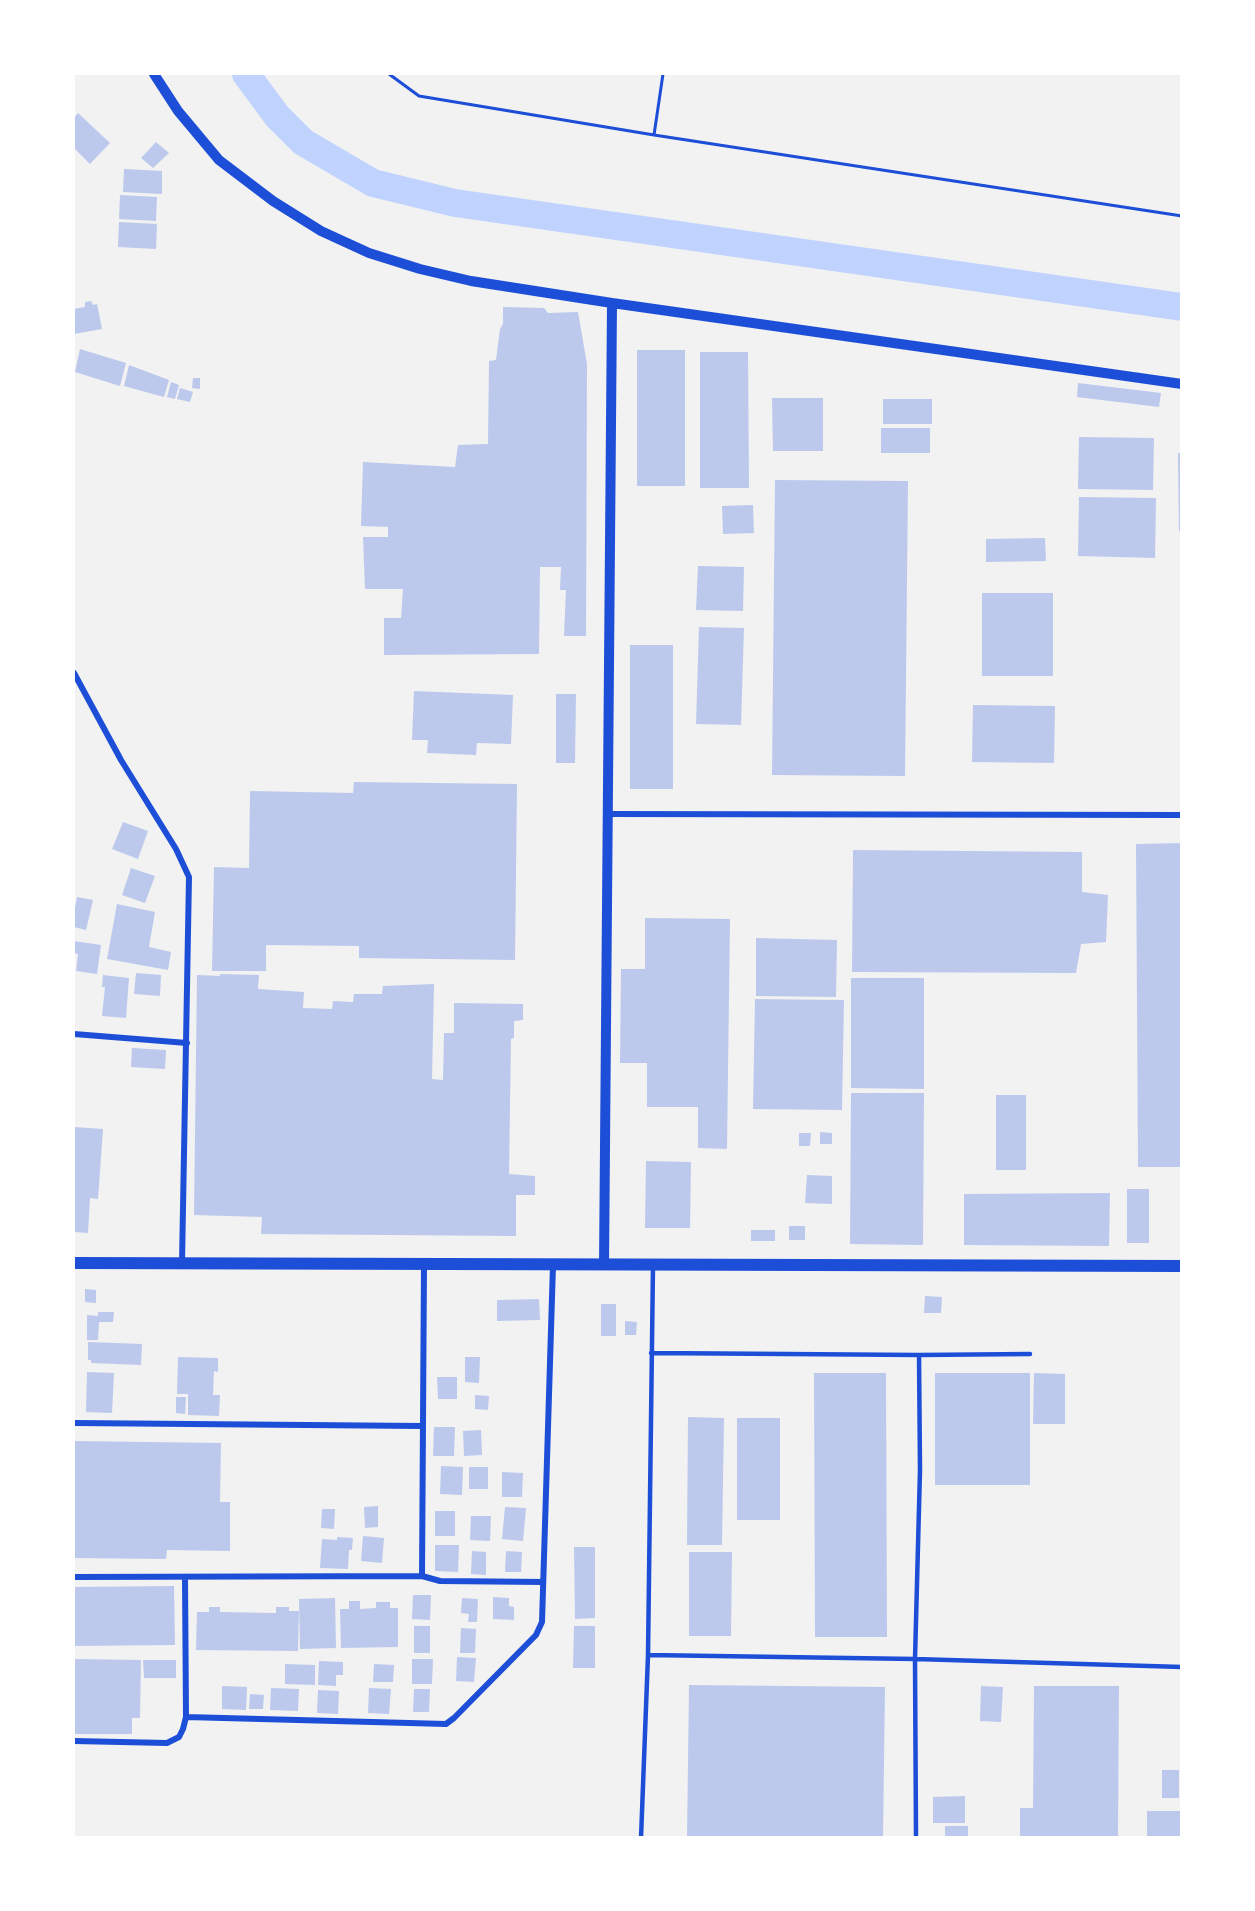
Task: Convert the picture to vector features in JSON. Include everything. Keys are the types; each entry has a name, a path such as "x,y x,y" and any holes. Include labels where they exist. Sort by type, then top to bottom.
{"main road":[{"path":"74,1263 1182,1266"}],"street":[{"path":"154,74 178,111 219,160 273,201 321,231 369,253 420,269 471,281 612,303 1182,384"},
{"path":"604,1265 612,303"},
{"path":"74,673 126,770 176,849 189,877 182,1263"},
{"path":"608,814 1182,815"},
{"path":"74,1034 187,1043"},
{"path":"422,1576 424,1264"},
{"path":"186,1717 446,1724 536,1635 542,1622 553,1265"},
{"path":"74,1424 422,1426"},
{"path":"74,1577 422,1576 440,1581 543,1582"},
{"path":"74,1741 167,1743 179,1737 186,1717 185,1578"}],"lane":[{"path":"641,1838 648,1655 653,1265"},
{"path":"651,1353 1030,1354"},
{"path":"916,1838 915,1659 920,1470 920,1355"},
{"path":"648,1655 915,1659 1182,1667"}],"path":[{"path":"389,74 419,96 654,135 1182,216"},
{"path":"654,135 663,74"}],"building":[{"path":"78,113 110,143 90,164 74,148 74,118"},
{"path":"156,142 169,153 153,168 141,158"},
{"path":"124,169 162,171 162,194 123,192"},
{"path":"120,195 157,197 156,221 119,219"},
{"path":"119,222 157,224 156,249 118,247"},
{"path":"91,301 93,305 97,304 102,329 74,334 74,309 85,307 85,302"},
{"path":"503,307 544,308 548,313 578,312 587,364 586,636 564,636 566,590 560,590 561,567 540,567 539,654 384,655 384,618 401,618 403,589 365,589 363,537 388,537 388,527 361,526 363,462 455,467 458,445 488,444 489,361 496,360 500,329 503,324"},
{"path":"80,349 126,363 120,386 75,372"},
{"path":"637,350 685,350 685,486 637,486"},
{"path":"700,352 748,352 749,488 700,488"},
{"path":"129,365 169,380 164,397 124,386"},
{"path":"193,378 200,378 200,389 192,388"},
{"path":"171,382 179,385 175,399 167,397"},
{"path":"1078,383 1161,393 1159,407 1077,397"},
{"path":"180,388 193,392 190,402 177,399"},
{"path":"772,398 823,398 823,451 773,451"},
{"path":"883,399 932,399 932,424 883,424"},
{"path":"881,428 930,428 930,453 881,453"},
{"path":"1079,437 1154,438 1153,490 1078,489"},
{"path":"1178,453 1182,453 1182,531 1179,531"},
{"path":"775,480 908,481 905,776 772,775"},
{"path":"1079,497 1156,498 1155,558 1078,556"},
{"path":"753,505 754,533 723,534 722,506"},
{"path":"1045,538 1046,561 986,562 986,539"},
{"path":"698,566 744,567 743,611 696,610"},
{"path":"982,593 1053,593 1053,676 982,676"},
{"path":"699,627 744,628 741,725 696,724"},
{"path":"630,645 673,645 673,789 630,789"},
{"path":"414,691 513,695 511,744 477,743 476,755 427,753 428,740 412,740"},
{"path":"556,694 576,694 575,763 556,763"},
{"path":"973,705 1055,706 1054,763 972,762"},
{"path":"354,782 517,784 515,960 359,958 359,946 266,945 266,971 212,971 214,867 249,868 250,791 353,793"},
{"path":"123,822 148,831 138,859 112,849"},
{"path":"1182,843 1182,1167 1138,1167 1136,844"},
{"path":"853,850 1082,852 1082,892 1108,895 1106,942 1081,944 1076,973 852,972"},
{"path":"131,868 155,876 145,903 122,895"},
{"path":"77,897 93,900 86,930 74,927"},
{"path":"117,904 155,912 149,947 171,952 168,970 107,959"},
{"path":"645,918 730,919 727,1149 698,1148 698,1107 647,1107 647,1063 620,1063 621,969 645,969"},
{"path":"756,938 837,940 836,997 756,996"},
{"path":"74,941 101,945 97,974 76,971 78,954 74,953"},
{"path":"136,973 161,975 160,996 134,994"},
{"path":"220,974 259,975 258,989 304,992 303,1008 332,1009 333,1001 353,1002 354,994 382,994 383,986 434,984 432,1079 443,1080 444,1033 454,1033 454,1003 523,1004 523,1020 514,1021 514,1038 511,1039 509,1174 535,1176 535,1195 516,1195 516,1236 261,1234 262,1217 194,1215 197,975 220,976"},
{"path":"103,975 129,978 126,1018 102,1016 105,987 102,987"},
{"path":"851,978 924,978 924,1089 851,1088"},
{"path":"755,999 844,1000 842,1110 753,1109"},
{"path":"132,1048 166,1050 165,1069 131,1067"},
{"path":"851,1093 924,1093 923,1245 850,1244"},
{"path":"996,1095 1026,1095 1026,1170 996,1170"},
{"path":"74,1127 103,1129 98,1199 90,1198 88,1233 74,1232"},
{"path":"820,1132 832,1133 832,1144 820,1144"},
{"path":"799,1133 811,1133 810,1146 799,1146"},
{"path":"646,1161 691,1162 690,1228 645,1228"},
{"path":"807,1175 832,1176 832,1204 805,1203"},
{"path":"1127,1189 1149,1189 1149,1243 1127,1243"},
{"path":"1110,1193 1109,1246 964,1245 964,1194"},
{"path":"789,1226 805,1226 805,1240 789,1240"},
{"path":"751,1230 775,1230 775,1241 751,1241"},
{"path":"85,1289 96,1290 96,1303 85,1302"},
{"path":"925,1296 942,1297 941,1313 924,1313"},
{"path":"539,1299 540,1320 497,1321 497,1300"},
{"path":"601,1304 616,1304 616,1336 601,1336"},
{"path":"98,1312 114,1312 113,1322 99,1322 98,1340 87,1340 87,1315 98,1316"},
{"path":"625,1321 637,1322 636,1335 625,1335"},
{"path":"88,1342 142,1344 141,1365 91,1363 91,1360 88,1360"},
{"path":"178,1357 218,1358 218,1372 214,1371 213,1395 220,1395 219,1416 188,1415 188,1394 177,1394"},
{"path":"465,1357 480,1357 479,1383 465,1382"},
{"path":"87,1372 114,1373 112,1413 86,1412"},
{"path":"814,1373 886,1373 887,1637 815,1637"},
{"path":"935,1373 1030,1373 1030,1485 935,1485"},
{"path":"1034,1373 1065,1374 1065,1424 1033,1424"},
{"path":"437,1377 457,1377 457,1399 438,1399"},
{"path":"475,1395 489,1396 488,1410 475,1409"},
{"path":"176,1397 186,1397 185,1414 176,1413"},
{"path":"688,1417 724,1418 722,1545 687,1545"},
{"path":"737,1418 780,1418 780,1520 737,1520"},
{"path":"434,1427 455,1427 454,1456 433,1456"},
{"path":"481,1430 482,1455 464,1456 463,1431"},
{"path":"74,1441 221,1443 220,1502 230,1502 230,1551 167,1550 166,1559 74,1558"},
{"path":"441,1466 463,1467 462,1495 440,1494"},
{"path":"469,1467 488,1467 488,1489 469,1489"},
{"path":"502,1472 523,1473 522,1497 502,1497"},
{"path":"378,1506 378,1527 365,1528 364,1507"},
{"path":"505,1507 526,1508 523,1541 502,1539"},
{"path":"322,1509 335,1509 334,1529 321,1528"},
{"path":"435,1511 455,1511 455,1536 435,1536"},
{"path":"471,1516 491,1516 490,1541 470,1540"},
{"path":"363,1536 384,1538 382,1563 361,1561"},
{"path":"337,1537 353,1538 352,1550 349,1550 348,1569 320,1568 322,1539 337,1540"},
{"path":"435,1545 459,1545 458,1572 435,1571"},
{"path":"574,1547 595,1547 595,1618 575,1619"},
{"path":"472,1551 486,1552 486,1575 471,1574"},
{"path":"506,1551 522,1552 521,1572 505,1572"},
{"path":"689,1552 732,1552 731,1636 689,1636"},
{"path":"174,1586 175,1645 74,1646 74,1587"},
{"path":"413,1595 431,1595 430,1620 412,1619"},
{"path":"493,1597 509,1598 509,1606 514,1607 514,1620 493,1619"},
{"path":"335,1598 336,1648 300,1649 299,1599"},
{"path":"462,1598 478,1599 477,1622 468,1622 469,1614 461,1613"},
{"path":"349,1601 360,1601 360,1609 376,1608 376,1602 390,1602 390,1608 398,1608 398,1647 341,1648 340,1609 349,1609"},
{"path":"209,1607 220,1607 220,1612 276,1613 276,1607 289,1607 289,1611 299,1611 298,1651 196,1650 197,1612 209,1612"},
{"path":"414,1626 430,1626 430,1653 414,1653"},
{"path":"574,1626 595,1626 595,1668 573,1668"},
{"path":"461,1628 476,1629 475,1653 460,1653"},
{"path":"457,1657 476,1658 474,1682 456,1681"},
{"path":"74,1659 141,1660 140,1718 132,1718 132,1734 74,1734"},
{"path":"412,1659 433,1659 432,1684 412,1684"},
{"path":"143,1660 176,1660 176,1678 144,1678"},
{"path":"319,1661 343,1662 343,1675 336,1675 336,1686 318,1685"},
{"path":"285,1664 315,1665 315,1685 285,1684"},
{"path":"374,1664 394,1665 393,1682 373,1682"},
{"path":"689,1685 885,1687 883,1838 687,1838"},
{"path":"222,1686 247,1687 246,1710 222,1709"},
{"path":"981,1686 1003,1687 1001,1722 980,1721"},
{"path":"1034,1686 1119,1686 1118,1838 1020,1838 1020,1808 1033,1808"},
{"path":"271,1688 299,1689 298,1711 270,1710"},
{"path":"369,1688 391,1689 389,1714 368,1713"},
{"path":"414,1689 430,1689 429,1712 413,1712"},
{"path":"318,1690 339,1691 338,1714 317,1713"},
{"path":"250,1694 264,1695 263,1709 249,1709"},
{"path":"1162,1770 1179,1770 1179,1798 1162,1798"},
{"path":"965,1796 965,1823 933,1823 933,1797"},
{"path":"1147,1811 1182,1811 1182,1838 1147,1838"},
{"path":"945,1826 968,1826 968,1838 945,1838"}],"waterway":[{"path":"246,74 277,116 303,142 373,183 455,203 1182,307"}]}
